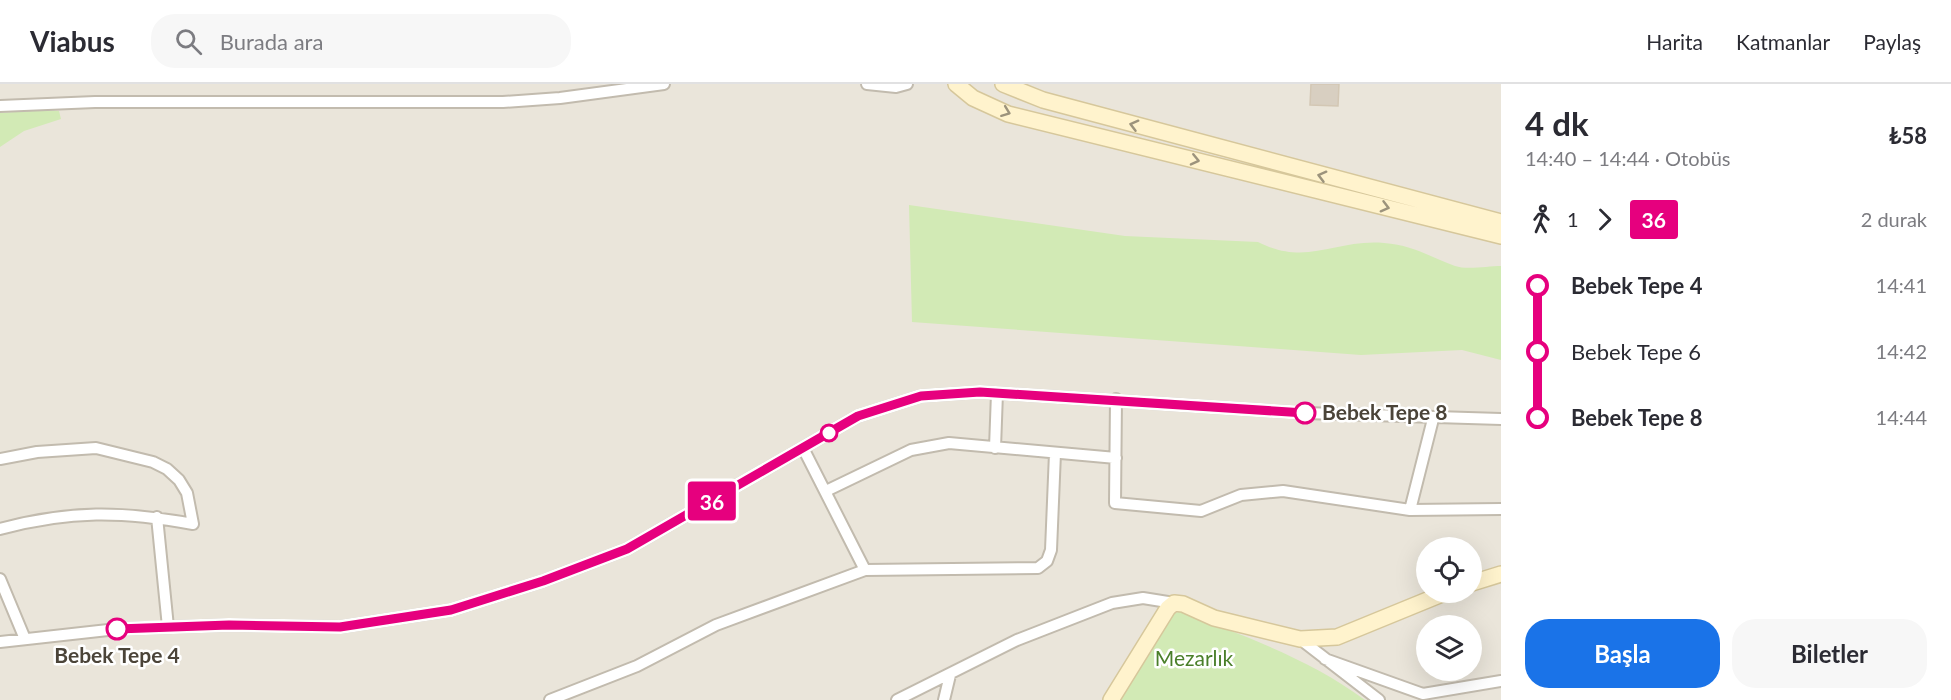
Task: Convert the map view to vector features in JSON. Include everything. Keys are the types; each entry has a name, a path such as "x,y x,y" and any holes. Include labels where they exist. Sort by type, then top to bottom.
{"street":[{"path":"0,106 96,102 502,102 560,98 664,84"},
{"path":"867,84 896,87 907,84"},
{"path":"956,84 973,98 1008,114 1501,236"},
{"path":"1003,84 1017,92 1054,103 1501,222"},
{"path":"995,448 998,393"},
{"path":"0,642 117,629 229,625 340,627 451,610 543,581 627,549 858,416 921,396 998,393 1433,419 1501,419"},
{"path":"1116,399 1115,503 1201,511 1241,495 1283,491 1410,510 1501,509"},
{"path":"1410,510 1433,419"},
{"path":"826,491 911,450 949,443 1116,458"},
{"path":"0,459 37,452 96,448 153,462 167,469 187,493 193,524 157,517 102,513 40,519 0,530"},
{"path":"803,448 864,570"},
{"path":"550,700 637,666 716,625 864,570 1032,569 1043,565 1051,550 1055,453"},
{"path":"157,517 168,627"},
{"path":"1482,580 1501,574"},
{"path":"0,579 25,639"},
{"path":"897,700 1017,640 1112,603 1143,598 1183,604 1214,618 1300,639 1337,637 1420,603"},
{"path":"1110,700 1168,608 1174,603"},
{"path":"1300,639 1379,700"},
{"path":"1325,659 1423,694 1501,681"},
{"path":"944,700 950,675"}],"shaded area":[{"path":"0,84 1501,84 1501,700 0,700"}],"green space":[{"path":"59,111 61,119 24,131 0,147 0,113"},
{"path":"909,205 1125,236 1258,242 1292,252 1307,252 1366,243 1394,244 1455,266 1471,268 1501,266 1501,360 1462,350 1361,355 912,322"},
{"name":"Mezarlık","path":"1180,611 1299,660 1344,685 1365,700 1121,700 1172,615"}],"building":[{"path":"1311,84 1339,84 1338,106 1310,105"}],"bus line":[{"name":"36","path":"117,629 229,625 340,627 451,610 543,581 627,549 858,416 921,396 980,392 1305,413"}],"place":[{"name":"Bebek Tepe 8","path":"1305,413"},
{"name":"Bebek Tepe 4","path":"117,629"}]}
